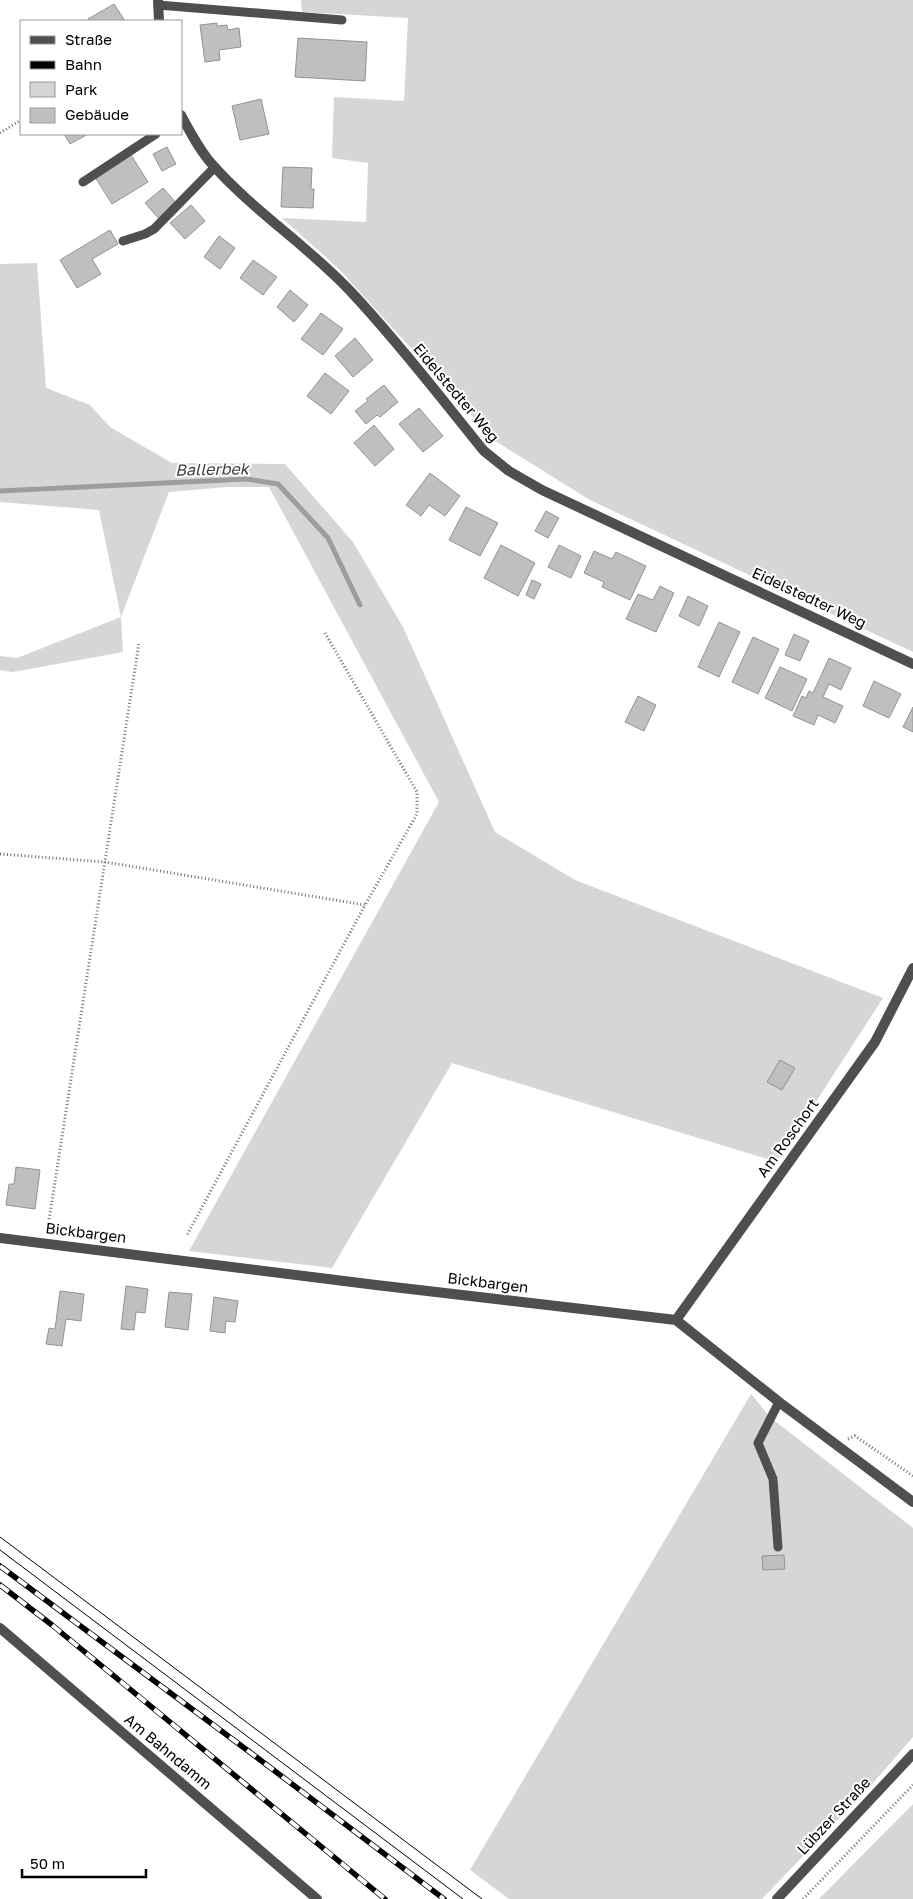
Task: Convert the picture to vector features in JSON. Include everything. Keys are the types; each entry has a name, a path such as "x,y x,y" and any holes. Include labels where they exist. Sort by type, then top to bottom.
{"street":[{"path":"158,2 159,20"},
{"name":"Eidelstedter Weg","path":"182,118 199,146 215,167 244,197 317,259 353,293 484,450 508,471 542,490 913,664"},
{"name":"Am Roschort","path":"676,1320 875,1042 913,968"},
{"name":"Bickbargen","path":"0,1238 676,1320"},
{"path":"676,1320 779,1402 913,1502"},
{"name":"Am Bahndamm","path":"0,1628 317,1899"},
{"name":"Lübzer Straße","path":"777,1899 913,1754"}],"lane":[{"path":"158,2 342,20"},
{"path":"83,182 154,135"},
{"path":"123,241 154,229 215,167"},
{"path":"778,1547 773,1479 758,1443 779,1402"}],"path":[{"path":"0,133 20,121"},
{"path":"187,1236 365,905 417,814 417,792 325,633"},
{"path":"46,1243 139,643"},
{"path":"0,854 105,862 365,905"},
{"path":"855,1436 913,1476"},
{"path":"803,1899 913,1784"}],"green space":[{"path":"301,0 913,0 913,652 590,500 495,441 339,269 282,218 366,222 368,163 332,158 334,97 404,101 408,18 302,12"},
{"path":"37,263 46,388 90,405 110,427 172,463 285,464 353,542 403,627 495,832 575,880 883,998 777,1162 452,1063 332,1268 189,1251 439,802 269,487 227,487 169,492 121,617 99,510 0,502 0,264"},
{"path":"121,617 123,652 13,672 0,670 0,656 17,658"},
{"path":"751,1394 771,1418 913,1528 913,1737 873,1783 762,1899 509,1899 470,1870"},
{"path":"913,1804 913,1899 819,1899"}],"building":[{"path":"114,4 124,20 88,20"},
{"path":"217,23 217,26 227,25 228,30 239,28 241,47 219,50 220,60 205,62 200,25"},
{"path":"298,38 367,42 365,81 295,77"},
{"path":"261,99 269,134 240,140 232,106"},
{"path":"65,135 86,135 70,144"},
{"path":"167,147 176,164 162,171 153,154"},
{"path":"131,155 148,182 112,204 95,177"},
{"path":"283,167 312,168 311,189 314,189 313,208 281,207"},
{"path":"163,188 177,204 160,220 145,203"},
{"path":"191,205 205,221 185,239 170,223"},
{"path":"110,230 118,244 92,259 101,274 77,288 60,260"},
{"path":"219,236 235,248 220,269 204,257"},
{"path":"253,260 277,277 263,295 240,278"},
{"path":"290,290 308,305 294,322 277,307"},
{"path":"321,313 343,329 323,355 301,339"},
{"path":"355,338 373,360 353,377 335,356"},
{"path":"325,373 349,391 331,414 307,396"},
{"path":"384,385 398,402 380,417 377,415 366,424 355,411 368,401 366,399"},
{"path":"419,408 443,436 423,452 399,424"},
{"path":"374,425 394,449 375,466 354,443"},
{"path":"430,473 460,496 445,516 429,505 421,516 406,505"},
{"path":"466,507 498,523 480,556 449,540"},
{"path":"546,511 559,518 548,538 535,531"},
{"path":"501,545 535,563 518,596 484,578"},
{"path":"559,545 581,556 571,578 548,567"},
{"path":"594,551 612,559 616,552 646,566 630,600 602,587 604,582 584,573"},
{"path":"532,580 541,584 534,599 526,595"},
{"path":"660,586 674,593 656,632 626,619 638,594 653,600"},
{"path":"688,596 708,606 699,626 679,616"},
{"path":"719,622 740,632 719,677 698,667"},
{"path":"794,634 809,641 800,661 785,655"},
{"path":"753,637 779,649 758,694 732,682"},
{"path":"829,658 851,668 841,690 829,684 823,697 843,706 835,723 818,715 814,725 793,716 802,696 806,698 809,691 813,693"},
{"path":"780,667 807,679 792,711 765,698"},
{"path":"874,681 901,694 889,718 863,706"},
{"path":"638,696 656,705 644,731 625,722"},
{"path":"913,707 913,732 903,727"},
{"path":"780,1060 795,1068 782,1090 767,1082"},
{"path":"16,1167 40,1170 35,1209 6,1205 9,1184 14,1184"},
{"path":"126,1286 148,1289 145,1313 136,1312 134,1330 121,1329"},
{"path":"60,1291 84,1294 81,1321 66,1319 62,1346 46,1344 49,1328 55,1329"},
{"path":"169,1292 192,1294 188,1330 165,1327"},
{"path":"214,1297 238,1301 235,1322 226,1321 225,1333 210,1331"},
{"path":"784,1555 785,1569 763,1570 762,1556"}],"waterway":[{"name":"Ballerbek","path":"0,491 246,479 278,484 328,538 360,605"}],"tram line":[{"path":"0,1537 482,1899"},
{"path":"0,1550 463,1899"}],"railway":[{"path":"0,1566 444,1899"},
{"path":"0,1585 52,1625 385,1899"}]}
